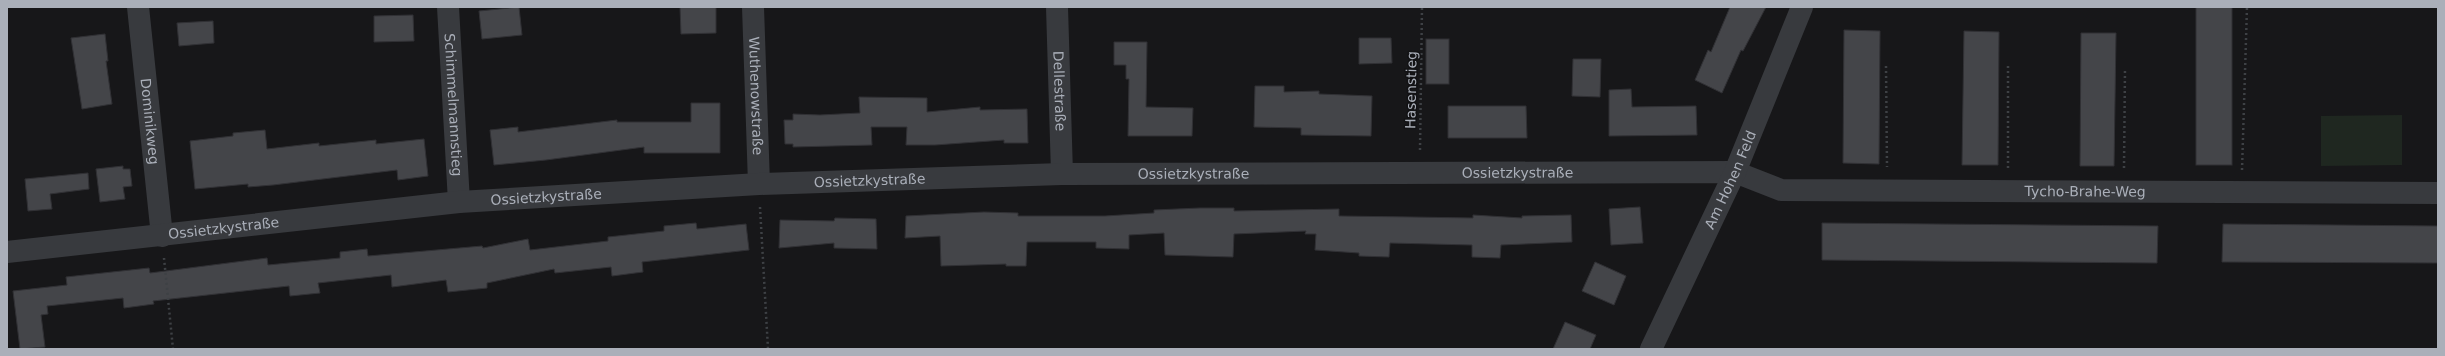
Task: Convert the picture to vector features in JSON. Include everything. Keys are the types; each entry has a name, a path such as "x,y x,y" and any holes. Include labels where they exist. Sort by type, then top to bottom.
{"street":[{"name":"Dominikweg","path":"138,7 162,236"},
{"name":"Schimmelmannstieg","path":"448,7 459,202"},
{"name":"Wuthenowstraße","path":"753,7 759,184"},
{"name":"Dellestraße","path":"1057,7 1062,174"},
{"name":"Am Hohen Feld","path":"1651,349 1735,172 1802,7"},
{"name":"Ossietzkystraße","path":"7,252 459,202 759,184 1062,174 1735,172"},
{"name":"Tycho-Brahe-Weg","path":"1735,172 1781,190 2438,193"}],"path":[{"name":"Hasenstieg","path":"1419,172 1422,7"},
{"path":"2242,192 2247,7"},
{"path":"1886,66 1887,190"},
{"path":"2008,66 2008,191"},
{"path":"2124,191 2125,69"},
{"path":"759,184 768,349"},
{"path":"162,236 173,349"}],"shaded area":[{"path":"2402,115 2402,165 2321,166 2321,116"}],"building":[{"path":"519,7 522,35 482,39 479,11"},
{"path":"680,7 716,7 716,33 681,34"},
{"path":"1730,7 1766,7 1743,51 1741,50 1722,93 1695,80 1708,50 1711,52"},
{"path":"2196,7 2232,7 2232,165 2196,165"},
{"path":"413,15 414,41 374,42 374,16"},
{"path":"213,21 214,43 179,46 177,23"},
{"path":"1844,30 1880,31 1879,164 1843,163"},
{"path":"1964,31 1999,32 1998,165 1962,165"},
{"path":"2081,33 2116,33 2114,166 2080,166"},
{"path":"105,34 108,61 106,61 112,104 82,109 71,38"},
{"path":"1359,38 1391,38 1392,63 1359,64"},
{"path":"1426,39 1449,39 1449,84 1426,84"},
{"path":"1114,42 1147,42 1146,107 1193,108 1192,136 1128,136 1129,79 1126,79 1126,65 1114,65"},
{"path":"1573,59 1601,59 1600,97 1572,96"},
{"path":"1255,86 1284,86 1284,92 1319,91 1319,94 1372,96 1371,136 1301,135 1301,128 1254,127"},
{"path":"1631,89 1632,107 1696,106 1697,135 1609,136 1609,90"},
{"path":"859,97 927,98 927,112 980,107 980,110 1027,109 1028,143 1004,143 1004,140 935,145 906,145 907,127 871,127 872,145 793,147 793,144 785,144 784,120 793,120 793,114 820,115 860,113"},
{"path":"691,103 720,103 720,153 644,153 644,147 546,160 494,165 490,130 518,127 518,132 617,120 617,122 691,122"},
{"path":"1448,106 1526,106 1527,138 1448,138"},
{"path":"265,130 267,149 319,143 319,146 376,140 376,144 424,139 428,176 398,180 397,170 273,185 248,187 248,184 195,189 190,141 233,136 233,133"},
{"path":"123,166 123,169 130,169 132,186 123,187 125,199 100,202 96,169"},
{"path":"88,173 89,189 50,194 52,209 28,211 25,179"},
{"path":"1640,207 1643,243 1611,245 1609,209"},
{"path":"1234,208 1234,211 1339,209 1339,216 1473,218 1473,215 1522,218 1522,216 1571,215 1572,242 1501,245 1500,258 1472,257 1472,245 1390,243 1389,257 1359,256 1359,253 1315,250 1316,234 1305,234 1306,231 1234,234 1233,257 1165,255 1164,233 1129,235 1129,249 1096,248 1096,242 1027,242 1026,266 1006,266 1006,264 941,266 940,236 905,238 906,216 984,212 1018,213 1018,216 1105,216 1154,213 1154,210"},
{"path":"835,218 876,219 877,249 834,248 834,243 779,248 780,220 834,221"},
{"path":"696,223 697,229 746,224 749,250 642,262 643,272 612,276 611,267 555,273 554,269 487,283 487,288 448,292 446,280 392,287 391,275 318,283 320,293 290,296 289,286 153,301 154,304 124,308 123,298 47,306 48,314 41,315 45,347 20,349 13,291 67,285 66,277 149,268 150,273 267,258 268,265 340,258 340,252 367,249 368,256 482,246 483,248 528,239 530,250 608,241 608,237 664,231 664,226"},
{"path":"1822,223 2158,226 2157,263 1822,260"},
{"path":"2223,224 2438,226 2438,263 2222,262"},
{"path":"1595,262 1626,276 1614,305 1582,291"},
{"path":"1565,322 1596,335 1590,349 1553,349"}]}
